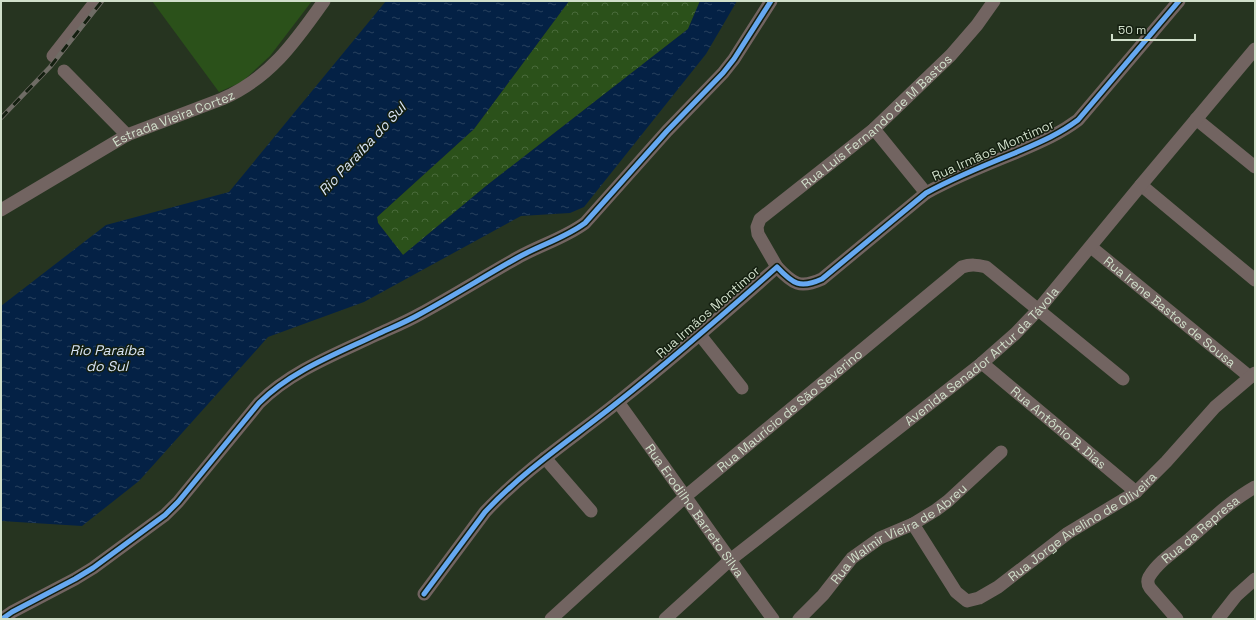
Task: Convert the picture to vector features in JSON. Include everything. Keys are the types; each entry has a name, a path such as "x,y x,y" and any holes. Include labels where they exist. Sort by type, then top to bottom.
{"street":[{"path":"53,56 96,1"},
{"name":"Estrada Vieira Cortez","path":"1,210 127,135 222,100 251,84 282,57 324,1"},
{"path":"2,619 83,574 165,515 178,502 259,403 271,391 322,361 419,315 516,259 569,233 585,223 667,131 723,73 734,59 772,1"},
{"name":"Rua Luís Fernando de M Bastos","path":"777,267 758,234 758,224 766,214 874,129 950,55 976,25 994,1"},
{"name":"Rua Irmãos Montimor","path":"424,594 485,512 498,499 546,458 700,335 777,267 790,280 800,285 806,285 822,279 926,193 943,184 1041,142 1065,129 1078,120 1179,1"},
{"name":"Avenida Senador Artur da Távola","path":"665,619 730,560 982,363 1015,334 1038,310 1141,185 1254,52"},
{"path":"64,71 127,135"},
{"path":"1196,120 1255,168"},
{"path":"874,129 926,193"},
{"path":"1141,185 1255,280"},
{"name":"Rua Irene Bastos de Sousa","path":"1091,247 1252,375"},
{"name":"Rua Maurício de São Severino","path":"551,619 686,496 962,267 977,264 986,268 1123,379"},
{"path":"700,335 742,388"},
{"name":"Rua Antônio B. Dias","path":"982,363 1136,492"},
{"name":"Rua Jorge Avelino de Oliveira","path":"913,524 956,592 967,601 973,601 998,587 1068,533 1136,492 1166,462 1215,407 1252,375"},
{"name":"Rua Erodilho Barreto Silva","path":"618,402 773,619"},
{"name":"Rua Walmir Vieira de Abreu","path":"799,619 823,595 852,558 880,538 913,524 948,501 1001,452"},
{"path":"546,458 591,511"},
{"name":"Rua da Represa","path":"1177,619 1150,588 1148,583 1149,577 1166,559 1202,528 1240,497 1255,487"},
{"path":"1218,619 1236,596 1255,579"}],"green space":[{"path":"152,1 312,1 270,56 242,82 219,92"},
{"path":"569,1 700,1 688,29 486,186 403,255 378,223 377,217 474,129"}],"water":[{"name":"Rio Paraíba do Sul","path":"386,1 569,1 474,129 377,217 378,223 403,255 486,186 688,29 700,1 737,1 706,54 584,207 570,213 521,216 364,302 268,337 139,481 82,526 1,521 1,306 106,225 229,192"}],"railway":[{"path":"1,118 50,67 102,1"}],"cycle path":[{"path":"2,619 12,612 93,568 165,515 178,502 259,403 285,382 314,364 415,317 526,253 569,233 585,223 667,131 723,73 734,59 771,1"},
{"path":"424,594 485,512 516,482 618,402 718,319 777,267 792,281 797,283 808,284 822,279 926,193 959,176 1040,142 1078,120 1179,1"}]}
